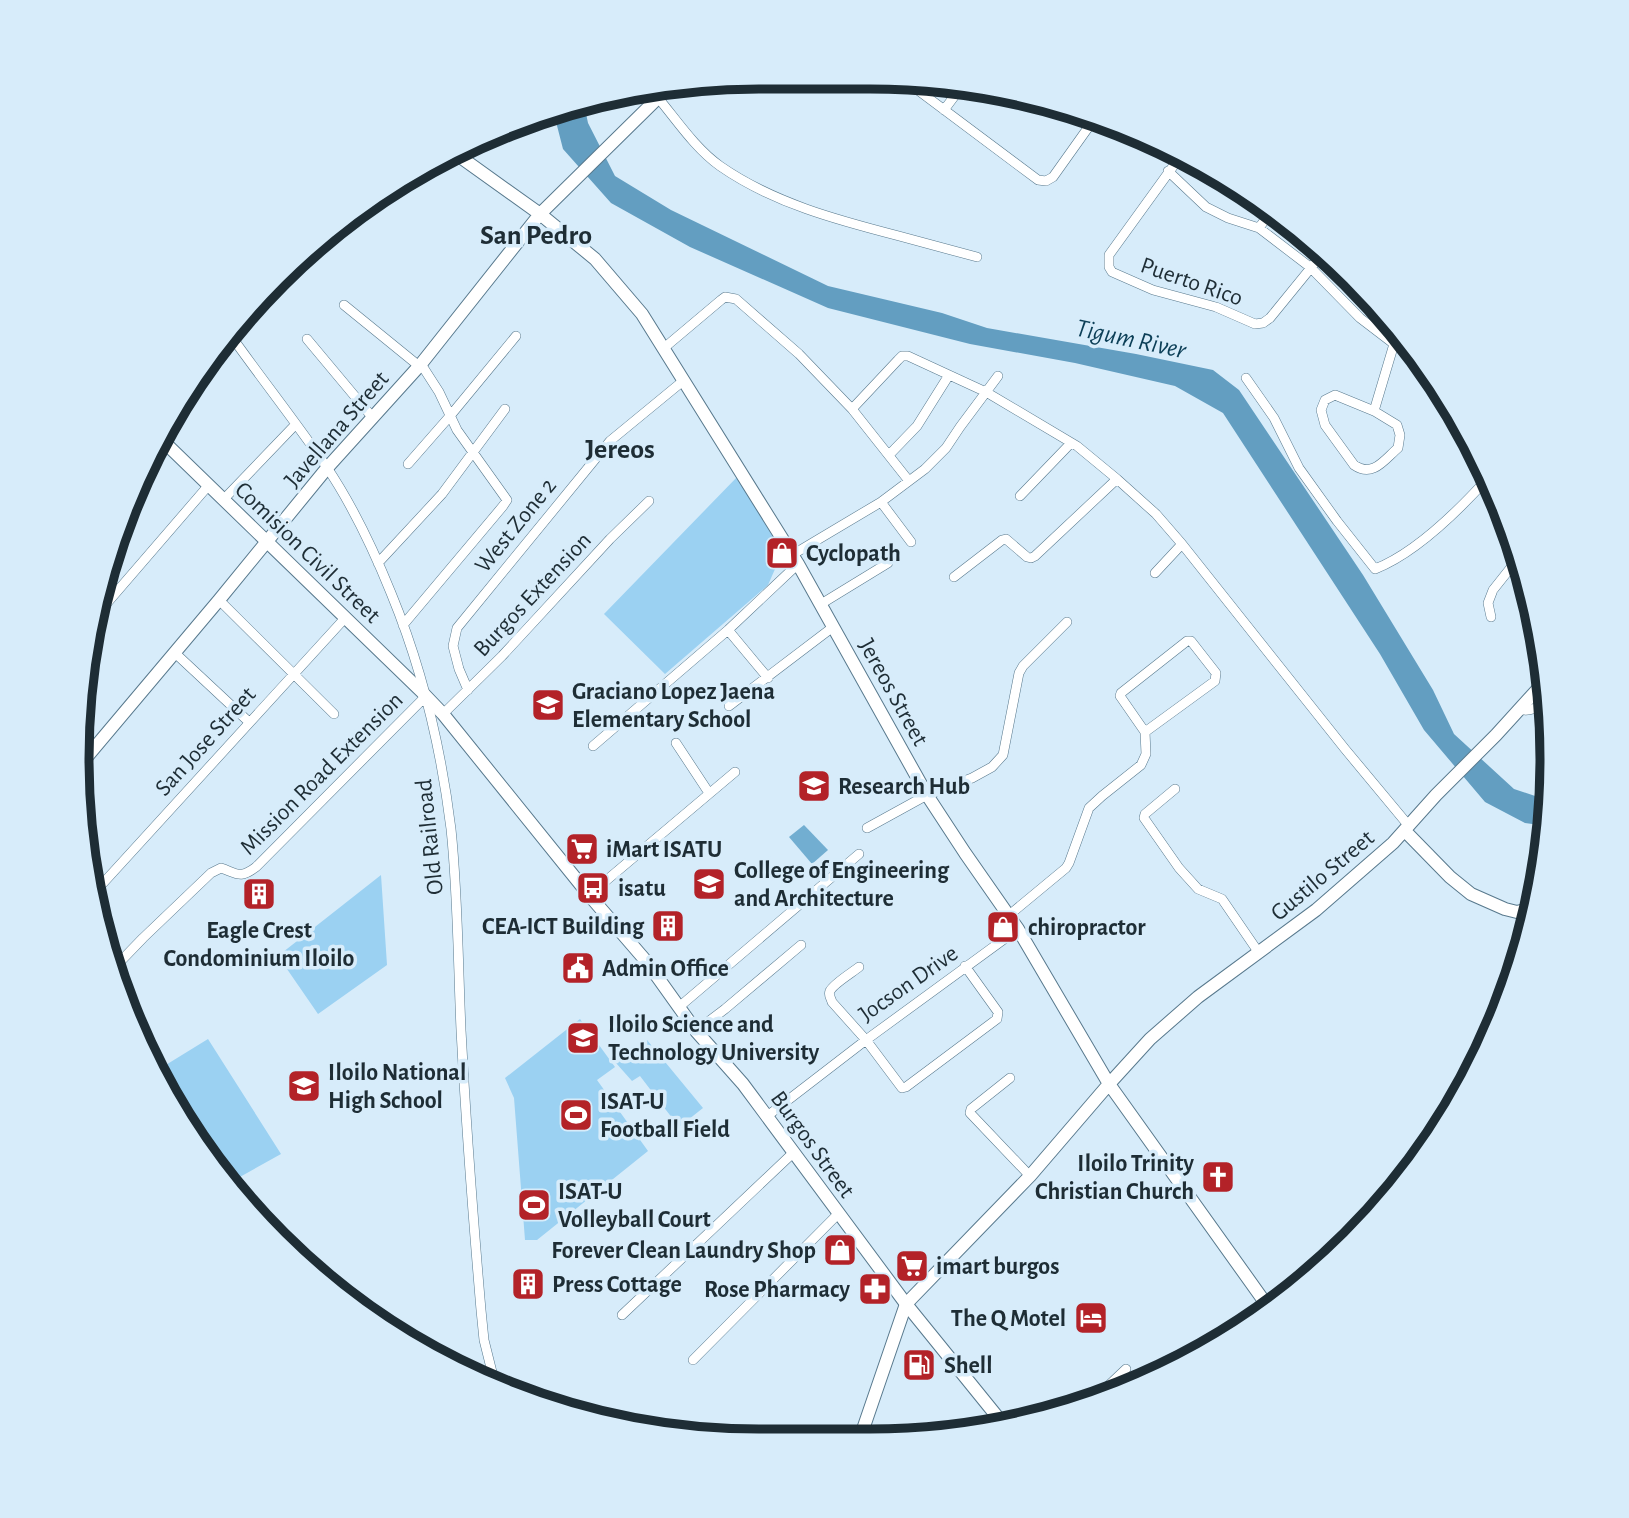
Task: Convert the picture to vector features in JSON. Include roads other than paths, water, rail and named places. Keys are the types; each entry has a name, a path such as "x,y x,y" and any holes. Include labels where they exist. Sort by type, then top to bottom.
{"street":[{"path":"920,92 1038,180 1046,181 1053,177 1089,126"},
{"path":"944,110 955,95"},
{"name":"Javellana Street","path":"89,754 327,468 420,365 540,214 660,97"},
{"path":"654,103 719,166 750,184 838,220 977,257"},
{"name":"Jereos Street","path":"465,157 595,260 642,314 795,560 927,795 1018,929 1109,1084 1264,1300"},
{"name":"Puerto Rico","path":"1175,163 1108,255 1108,267 1112,272 1153,290 1216,307 1255,324 1263,323 1270,317 1310,267"},
{"path":"1168,171 1206,206 1228,218 1259,228 1310,267 1360,318 1389,336"},
{"path":"1259,228 1266,219"},
{"path":"1310,267 1317,259"},
{"path":"664,348 720,300 725,297 736,299 799,354 852,409 909,481"},
{"path":"344,305 420,365 439,392 457,430 507,500 403,625"},
{"path":"408,464 516,336"},
{"path":"307,339 373,418"},
{"name":"Old Railroad","path":"235,342 327,468 349,505 378,563 403,625 426,696 451,830 481,1310 484,1340 492,1373"},
{"path":"1374,411 1396,345"},
{"path":"852,409 902,356 908,356 986,392 1071,443 1118,479 1156,514 1407,829 1458,886 1521,916"},
{"path":"889,455 917,426 949,375"},
{"path":"593,746 728,630 795,560 925,469 946,448 998,376"},
{"path":"1246,377 1274,418 1299,468 1375,569 1410,550 1465,503 1481,485"},
{"name":"West Zone 2","path":"468,690 453,646 457,628 610,441 683,381"},
{"path":"1335,395 1374,411 1397,425 1400,444 1376,468 1368,471 1354,465 1325,425 1321,411 1325,400 1335,395"},
{"path":"378,563 442,494 505,409"},
{"path":"223,499 296,424"},
{"path":"1020,496 1071,443"},
{"name":"Comision Civil Street","path":"167,445 426,696"},
{"path":"954,578 1006,538 1027,557 1035,556 1118,479"},
{"path":"108,602 208,486"},
{"name":"Burgos Extension","path":"443,714 649,501"},
{"path":"881,502 911,542"},
{"path":"1155,573 1182,544"},
{"path":"821,604 888,563"},
{"path":"1491,618 1488,603 1493,590 1511,567"},
{"path":"219,600 334,714"},
{"name":"San Jose Street","path":"101,884 346,617"},
{"path":"867,828 927,795 992,767 1003,755 1019,673 1067,622"},
{"path":"730,706 833,626"},
{"path":"728,630 768,678"},
{"path":"1008,916 1066,868 1089,808 1141,765 1146,754 1145,732 1120,696 1121,693 1191,640 1216,673 1215,681 1145,732"},
{"path":"175,653 249,722"},
{"name":"Gustilo Street","path":"906,1304 1030,1176 1150,1039 1188,1006 1315,910 1407,829 1536,691"},
{"name":"Burgos Street","path":"426,696 646,961 696,1031 743,1084 906,1304 997,1417"},
{"name":"Mission Road Extension","path":"121,961 211,873 221,868 242,875 256,867 426,696"},
{"path":"1518,709 1526,711 1537,707"},
{"path":"676,743 709,793"},
{"path":"589,895 735,772"},
{"path":"1175,789 1145,814 1144,818 1179,868 1198,889 1222,900 1259,953"},
{"path":"678,1007 859,854"},
{"path":"1517,912 1522,911"},
{"name":"Jocson Drive","path":"859,967 833,987 830,996 832,1002 866,1040 1018,929"},
{"path":"696,1031 801,946"},
{"path":"766,1117 866,1040 902,1088 982,1031 999,1015 965,966"},
{"path":"1010,1079 971,1109 970,1113 1030,1176"},
{"path":"622,1315 793,1153"},
{"path":"692,1360 838,1214"},
{"path":"863,1429 906,1304"},
{"path":"1116,1382 1126,1369"}],"place":[{"name":"Cyclopath","path":"782,553"},
{"name":"Graciano Lopez Jaena Elementary School","path":"548,705"},
{"name":"Research Hub","path":"814,786"},
{"name":"iMart ISATU","path":"582,849"},
{"name":"College of Engineering and Architecture","path":"709,884"},
{"name":"isatu","path":"593,888"},
{"name":"Eagle Crest Condominium Iloilo","path":"259,894"},
{"name":"CEA-ICT Building","path":"668,926"},
{"name":"chiropractor","path":"1003,927"},
{"name":"Admin Office","path":"578,968"},
{"name":"Iloilo Science and Technology University","path":"583,1038"},
{"name":"Iloilo National High School","path":"304,1086"},
{"name":"ISAT-U Football Field","path":"576,1115"},
{"name":"Iloilo Trinity Christian Church","path":"1218,1177"},
{"name":"ISAT-U Volleyball Court","path":"534,1205"},
{"name":"Forever Clean Laundry Shop","path":"840,1250"},
{"name":"imart burgos","path":"912,1266"},
{"name":"Press Cottage","path":"528,1284"},
{"name":"Rose Pharmacy","path":"875,1289"},
{"name":"The Q Motel","path":"1091,1318"},
{"name":"Shell","path":"919,1365"}],"district":[{"name":"San Pedro","path":"536,234"},
{"name":"Jereos","path":"620,448"}],"water label":[{"name":"Tigum River","path":"1131,338"}]}
